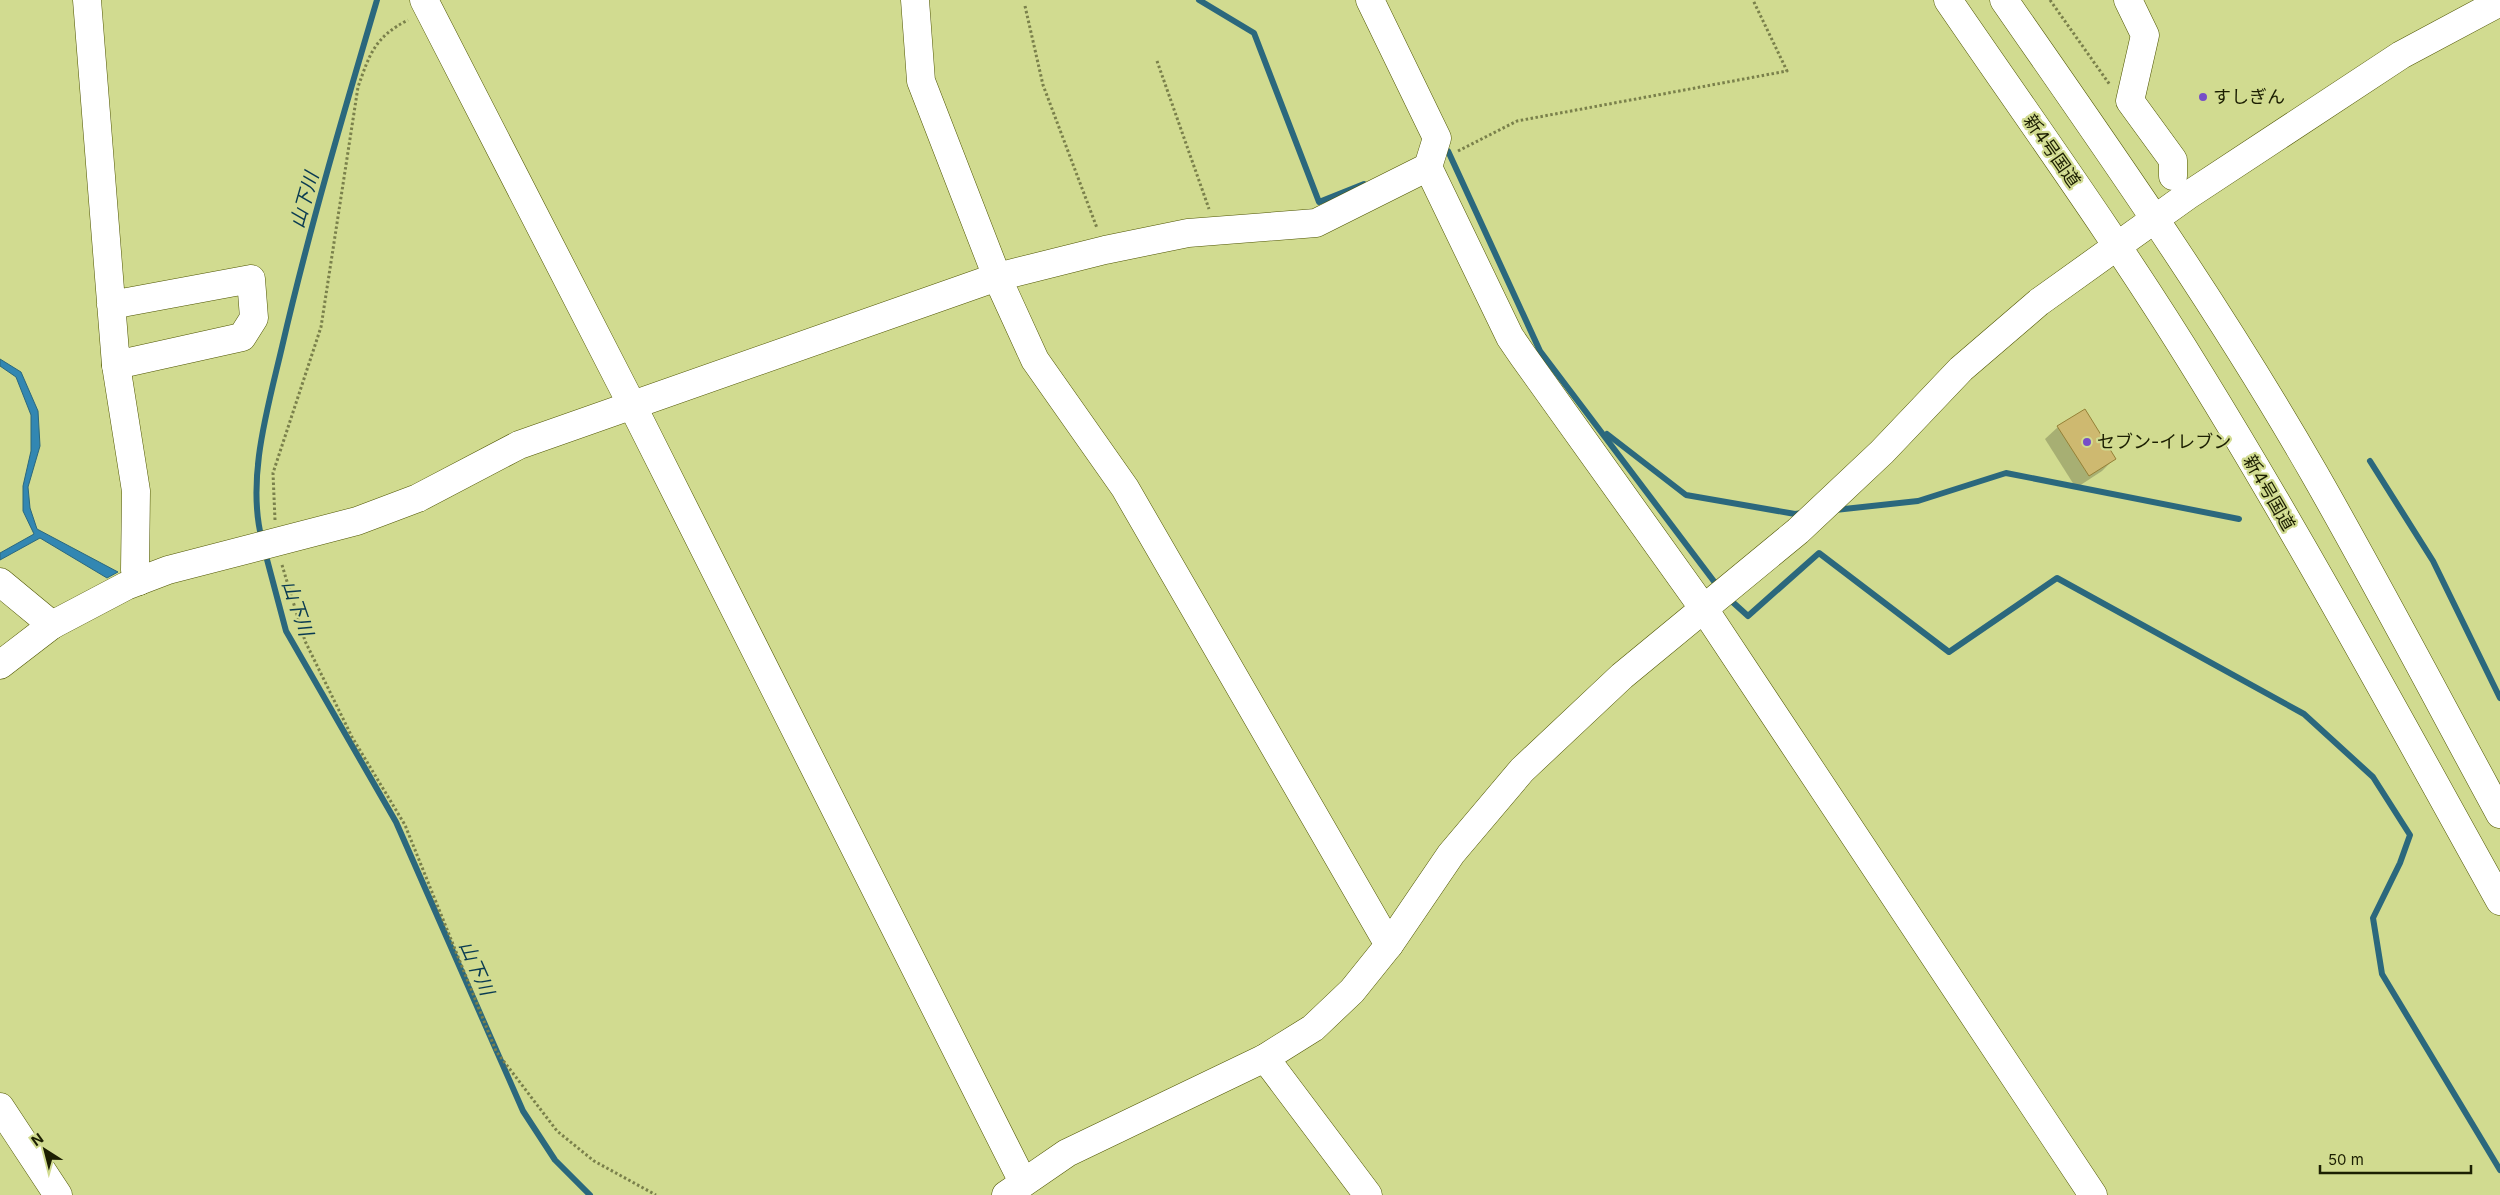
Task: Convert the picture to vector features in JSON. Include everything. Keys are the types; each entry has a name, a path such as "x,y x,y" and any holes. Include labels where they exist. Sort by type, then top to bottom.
{"main road":[{"path":"87,0 116,365 136,491 135,570 138,581"},
{"path":"915,0 922,81 997,277 1035,360 1125,488 1389,945"},
{"path":"1370,0 1437,138 1428,167 1510,337 1704,609 2093,1195"},
{"name":"新4号国道","path":"1948,0 2118,247 2200,376 2338,609 2500,901"},
{"path":"2004,0 2156,219 2313,472 2500,814"},
{"path":"2128,0 2145,35 2130,101 2172,160 2173,176"},
{"path":"427,5 632,405 1014,1188 1067,1153 1265,1058 1313,1028 1352,991 1389,945 1451,854 1522,770 1622,676 1798,531 1882,452 1961,369 2039,302 2187,196 2401,55 2500,2"},
{"path":"0,665 52,625 138,581 168,570 357,521 418,498 519,445 997,277 1105,250 1188,233 1316,222 1428,167"},
{"path":"111,305 251,279 254,318 242,337 116,365"},
{"path":"0,582 52,625"},
{"path":"1265,1058 1368,1195"},
{"path":"0,1107 58,1195"}],"path":[{"path":"1428,167 1517,121 1787,71 1753,0"},
{"path":"2050,0 2113,89 2130,101"},
{"path":"427,5 388,30 370,54 358,87 322,327 273,473 276,542 305,641 352,737 405,825 496,1050 556,1132 594,1161 656,1195"},
{"path":"1025,6 1042,85 1105,250"},
{"path":"1158,60 1217,231"}],"water":[{"path":"0,359 21,372 38,411 40,446 28,487 30,508 37,529 118,572 107,578 40,538 0,560 0,553 34,534 23,511 23,486 31,451 31,415 16,377 0,366"}],"building":[{"name":"セブン-イレブン","path":"2085,409 2116,459 2089,476 2057,426"}],"waterway":[{"name":"山下川","path":"262,540 256,493 265,418 315,216 377,0"},
{"path":"1199,0 1254,33 1319,202 1364,184"},
{"path":"1441,154 1448,151 1540,351 1719,588"},
{"path":"1607,434 1686,495 1795,514 1802,513"},
{"path":"2370,461 2433,561 2500,698"},
{"path":"1835,510 1918,501 2006,473 2239,519"},
{"name":"山下川","path":"265,552 286,631 396,822 523,1111 555,1160 590,1195"},
{"path":"1727,597 1748,616 1819,553 1949,652 2057,578 2304,714 2373,777 2410,835 2400,863 2373,918 2382,974 2500,1170"}],"place":[{"name":"すしぎん","path":"2203,97"},
{"name":"セブン-イレブン","path":"2087,442"}]}
